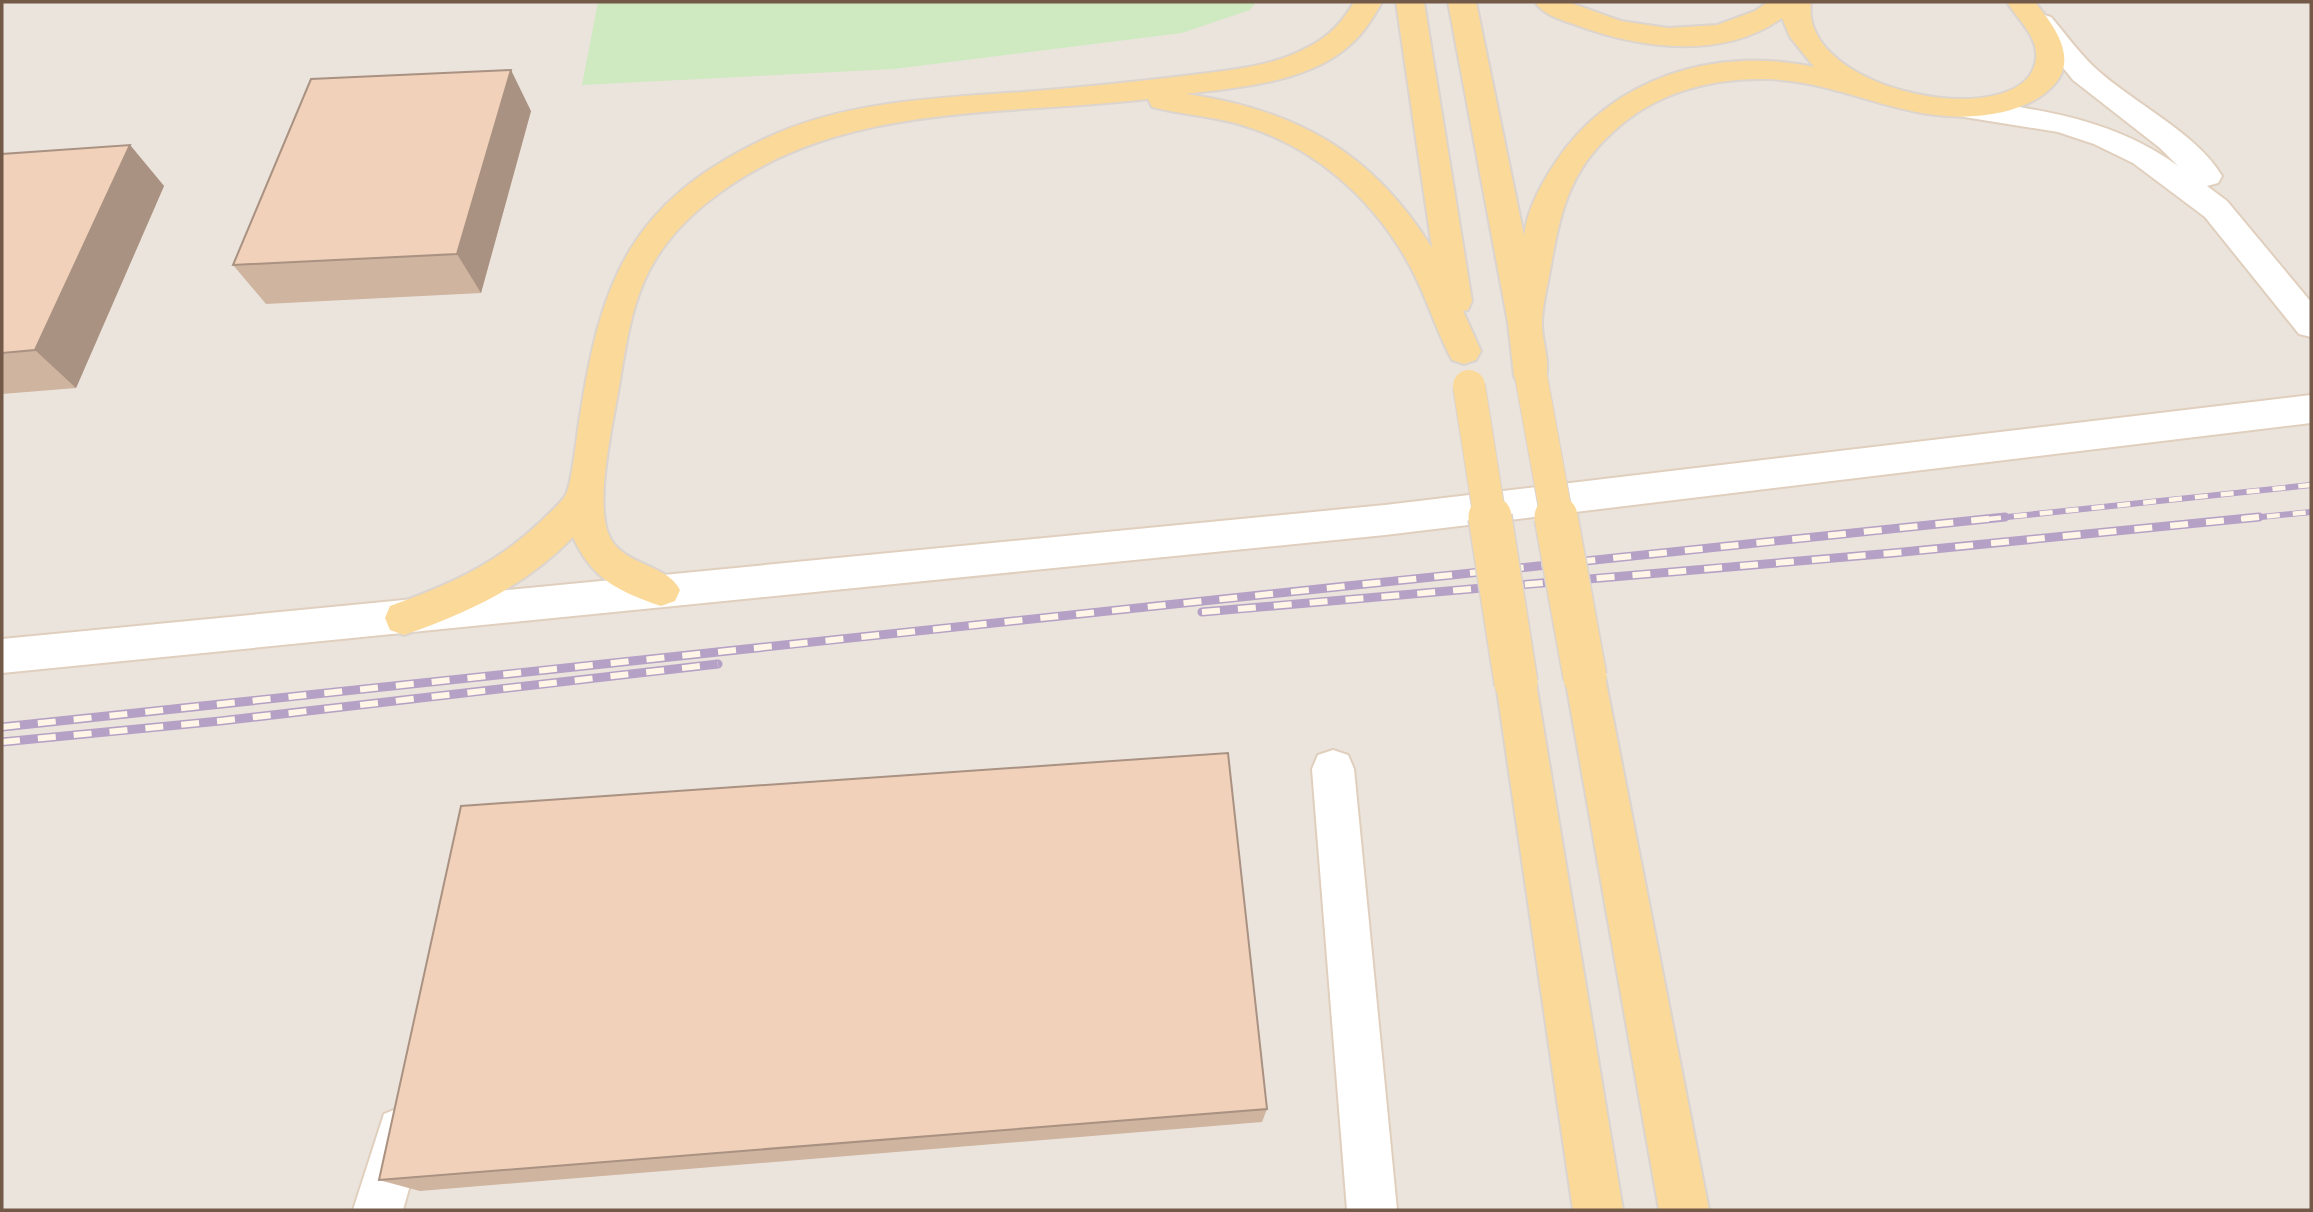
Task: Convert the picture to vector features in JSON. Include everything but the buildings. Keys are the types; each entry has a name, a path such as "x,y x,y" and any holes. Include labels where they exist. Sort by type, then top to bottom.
{"main road":[{"path":"661,590 630,579 607,561 591,540 583,502 616,315 630,276 652,240 681,207 716,178 756,154 788,139 846,120 893,111 1115,94 1242,76 1289,65 1329,48 1346,37 1361,18 1368,2"},
{"path":"1385,2 1418,57"},
{"path":"1410,2 1598,1210"},
{"path":"1462,2 1525,323 1531,376 1684,1210"},
{"path":"1549,2 1560,10 1607,27 1653,37 1701,37 1744,28 1774,12 1786,2"},
{"path":"1797,2 1797,25 1809,45 1827,64 1853,81 1883,95"},
{"path":"1525,323 1544,214 1567,168 1598,128 1633,101 1670,82 1721,72 1766,70 1814,76 1926,106 1968,109 1999,105 2024,95 2042,81 2051,63 2051,43 2031,12"},
{"path":"1115,94 1192,103 1229,111 1288,131 1333,155 1364,180 1392,211 1425,264 1467,369"},
{"path":"404,618 452,601 497,578 536,549 583,502"}],"street":[{"path":"2031,12 2083,72 2171,141 2204,173 2311,291"},
{"path":"1968,109 2061,123 2105,137 2144,156 2216,209 2311,325"},
{"path":"2,656 1385,520 2311,409"},
{"path":"1333,769 1372,1210"},
{"path":"377,1210 412,1093"}],"shaded area":[{"path":"2,2 2311,2 2311,1210 2,1210"}],"green space":[{"path":"598,2 1256,2 1250,10 1182,33 894,69 582,85"}],"railway":[{"path":"1988,519 2311,485"},
{"path":"2241,519 2311,512"},
{"path":"2,727 2005,517"},
{"path":"1202,612 1893,553 2259,517"},
{"path":"2,742 220,721 718,664"}]}
